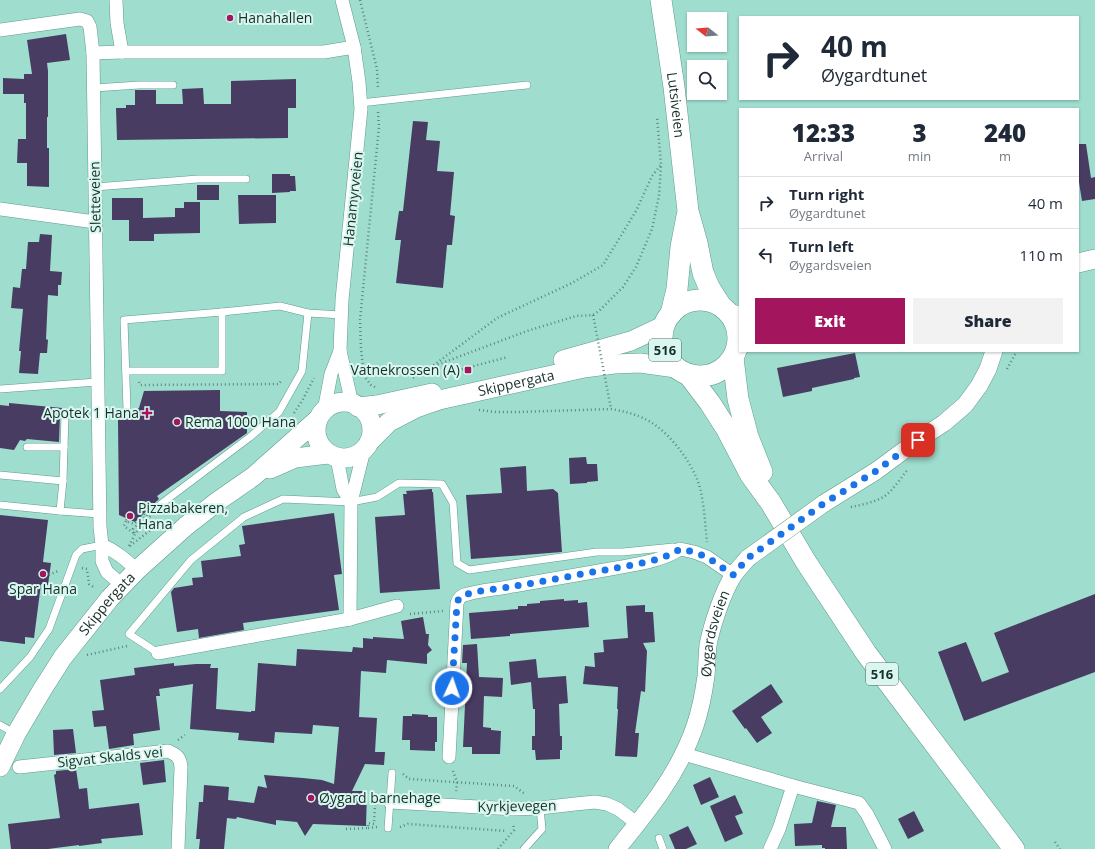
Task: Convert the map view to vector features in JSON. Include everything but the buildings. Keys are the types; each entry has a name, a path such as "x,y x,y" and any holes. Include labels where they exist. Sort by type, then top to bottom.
{"main road":[{"name":"Lutsiveien","path":"661,0 688,211 697,243 703,273 709,287 730,312"},
{"name":"Lutsiveien","path":"668,319 677,289 688,211"},
{"path":"1079,263 1095,259"},
{"path":"668,319 681,305 694,301 708,301 730,312"},
{"name":"516","path":"730,312 737,326 738,336 738,399 748,437 771,503"},
{"name":"516","path":"668,319 662,338 668,358 682,371 710,403 726,428 750,474 771,503 806,562 866,653 1014,849"},
{"name":"Skippergata","path":"0,766 16,734 63,657 110,598 137,570 186,526 254,476 332,405 341,402 355,405 377,405 436,392 584,355 631,341 668,319"},
{"name":"516","path":"682,371 701,376 709,375 721,370 737,350"},
{"name":"Skippergata","path":"254,476 295,458 333,456 347,458 356,456 389,422 416,408 439,400 584,368 614,364 640,363 682,371"},
{"path":"355,405 366,413 370,422 372,432 367,446"},
{"path":"321,415 316,429 317,438 321,447 333,456"}],"street":[{"path":"116,0 117,22 122,52"},
{"name":"Hanamyrveien","path":"321,415 331,374 340,351 342,300 360,124 359,82 354,47 342,0"},
{"name":"Sletteveien","path":"0,30 80,20 87,20 90,27 93,53 94,88 99,514 102,561 107,572 122,585"},
{"path":"93,53 324,52 354,47"},
{"path":"0,209 96,222"},
{"name":"Hanamyrveien","path":"340,351 355,405"},
{"name":"Øygardsveien","path":"617,849 638,824 667,784 684,754 695,725 706,676 708,645 713,626 733,575 748,558 823,504 876,471 944,423 965,405 979,386 988,370 994,352"},
{"path":"350,619 351,502 367,446"},
{"path":"333,456 343,489 351,502"},
{"path":"102,545 111,548 121,555 137,570"},
{"path":"449,757 456,610 458,599 461,596 469,593 511,587 629,565 672,554 680,549 707,557 733,575"},
{"path":"158,653 350,619 397,606"},
{"name":"Sigvat Skalds vei","path":"19,766 168,751 176,754 180,760 181,767 178,849"},
{"path":"684,754 793,786 860,803 885,849"},
{"path":"770,849 779,829 793,786"},
{"name":"Kyrkjevegen","path":"390,802 513,809 540,808 595,802 607,804 618,809 638,824"}],"lane":[{"path":"94,88 139,85 173,85"},
{"path":"360,103 528,85"},
{"path":"95,187 198,179 246,179"},
{"path":"127,410 124,320 280,306 308,313 342,315"},
{"path":"126,371 222,371 222,312"},
{"path":"161,504 250,437 279,412 302,370 308,313"},
{"path":"0,389 97,382"},
{"path":"60,511 63,481 65,415"},
{"path":"27,447 64,447"},
{"path":"0,476 63,481"},
{"path":"158,653 129,634 191,560 244,517 283,499 351,502 377,497 399,483 442,484 453,503 457,563 469,570 597,552 623,552 673,547 680,549"},
{"path":"0,505 99,514"},
{"path":"0,689 30,657 49,629 76,555 82,549 102,545"},
{"path":"0,726 16,734"},
{"path":"388,828 392,773"},
{"path":"524,849 542,829 540,808"},
{"path":"659,838 663,849"}],"path":[{"path":"430,368 527,331 576,316 593,315 623,287 636,267 652,229 659,196 661,165 656,112"},
{"path":"412,379 430,368 497,318 572,283 603,265 636,211 652,176 661,165"},
{"path":"593,315 611,409"},
{"path":"430,368 459,370 508,356"},
{"path":"478,410 519,412 611,409 624,411 645,419 668,436 678,446 697,480 702,497 707,542 707,557"},
{"path":"129,546 135,534 161,504"},
{"path":"145,514 147,515 133,528 135,534 124,526 127,520 134,524 145,514"},
{"path":"397,606 404,614 456,610"},
{"path":"80,657 142,642"},
{"path":"449,757 456,782 455,806"},
{"path":"392,773 402,773 409,779 514,786 526,794"},
{"path":"368,828 368,823 374,824 375,802 378,801 377,827"},
{"path":"498,849 514,830 513,809"},
{"path":"346,829 377,827 395,829 408,824 507,832"},
{"path":"1055,842 1060,849"}],"place":[{"name":"Hanahallen","path":"230,18"},
{"name":"Vatnekrossen (A)","path":"468,370"},
{"name":"Apotek 1 Hana","path":"147,413"},
{"name":"Rema 1000 Hana","path":"177,422"},
{"name":"Pizzabakeren, Hana","path":"130,516"},
{"name":"Spar Hana","path":"43,574"},
{"name":"Øygard barnehage","path":"311,798"}],"route":[{"path":"452,688 457,603 461,596 469,593 568,577 658,559 672,554 680,549 707,557 733,575 748,558 823,504 876,471 918,440"}]}
